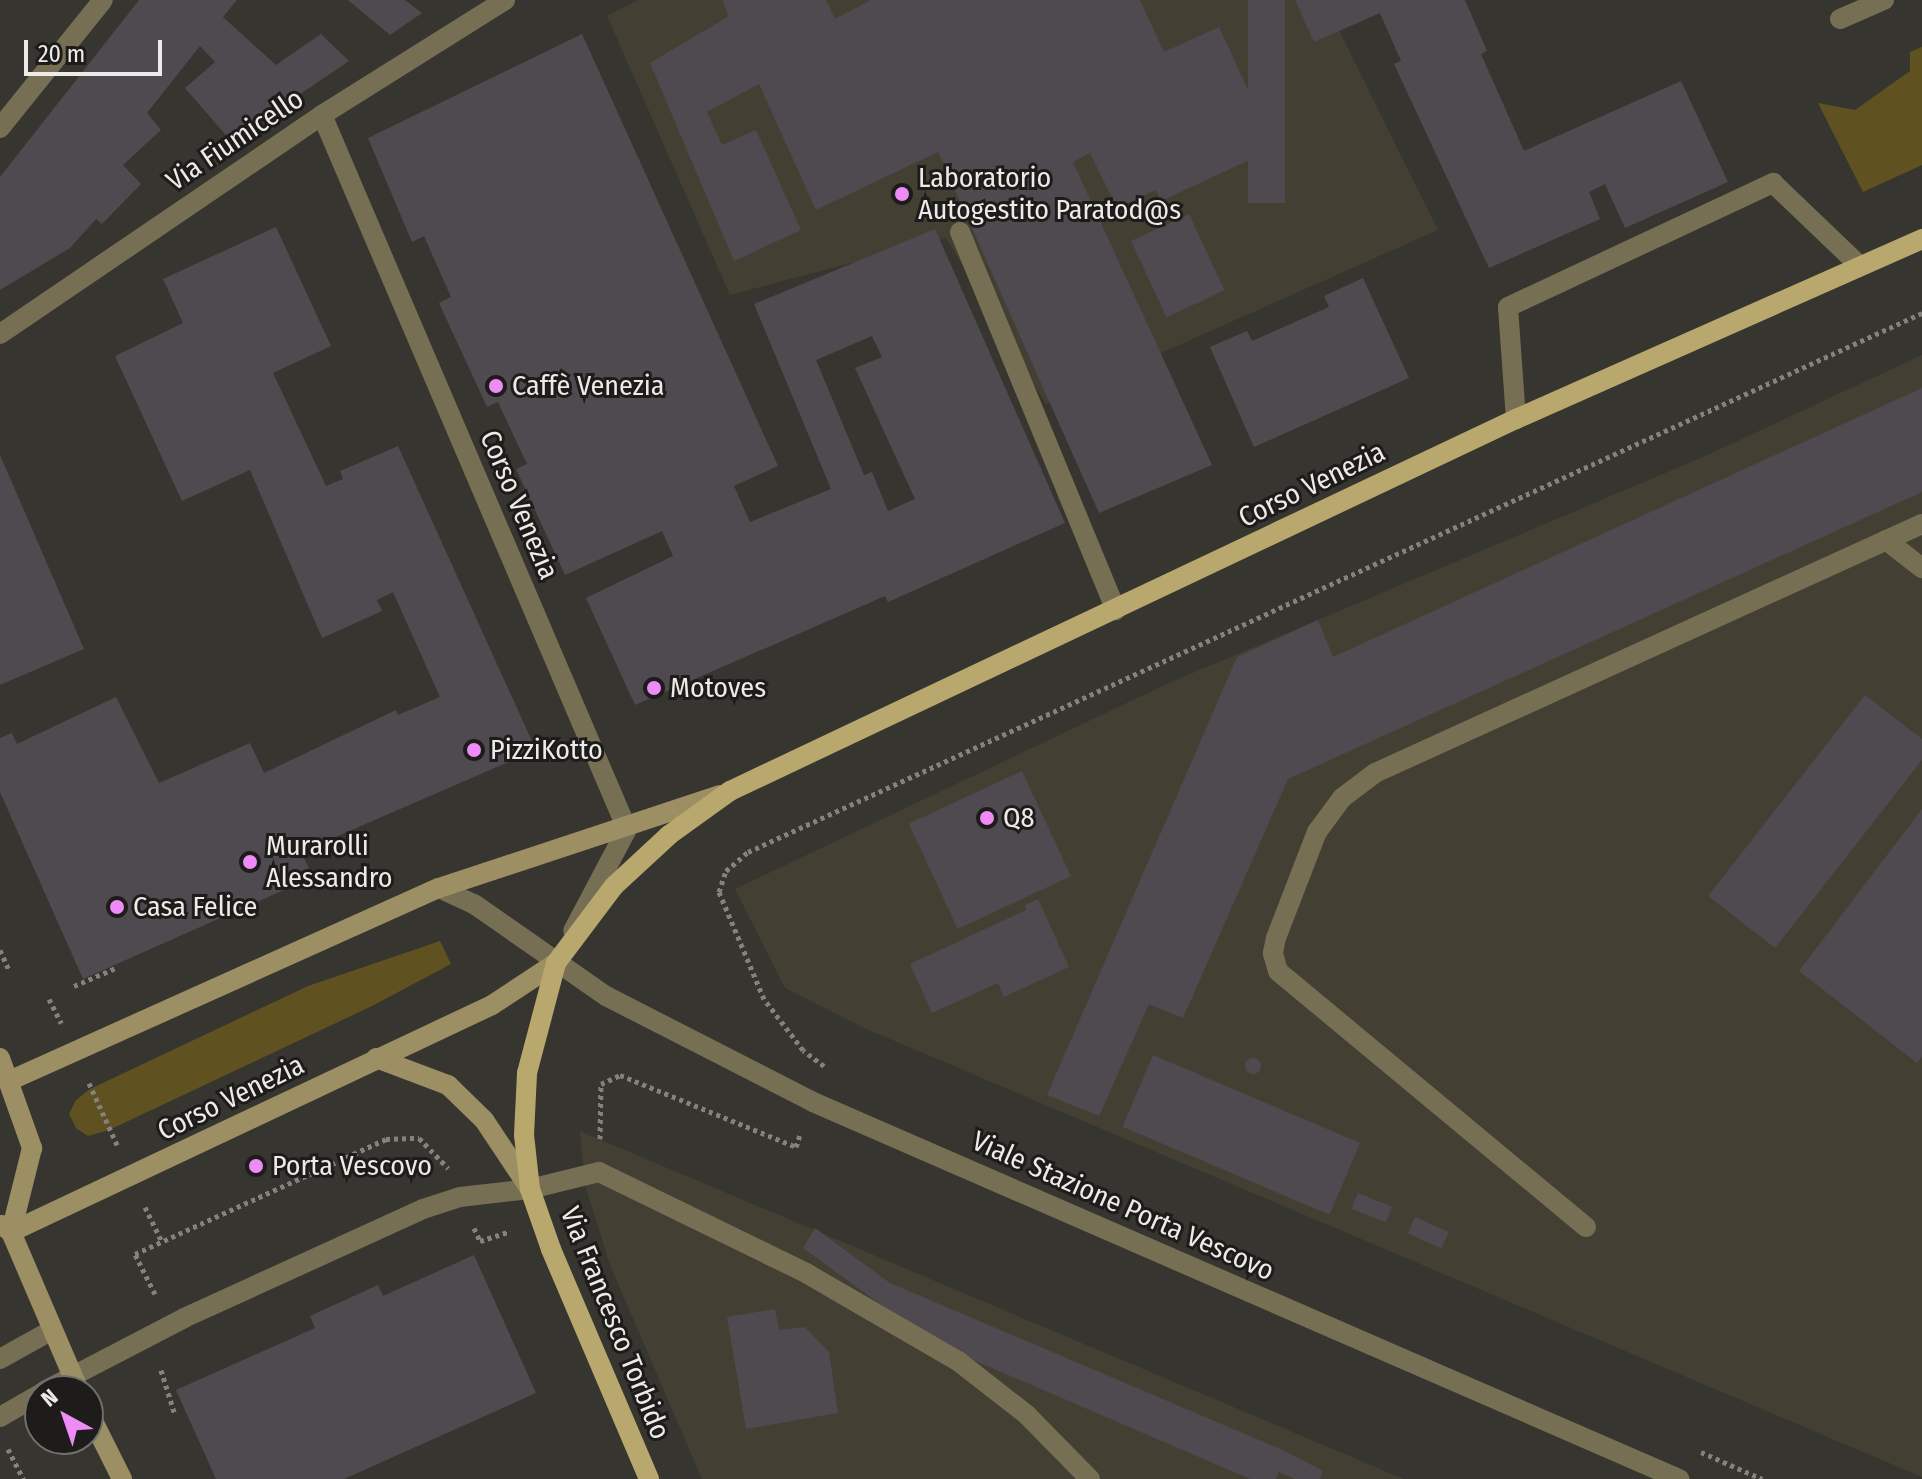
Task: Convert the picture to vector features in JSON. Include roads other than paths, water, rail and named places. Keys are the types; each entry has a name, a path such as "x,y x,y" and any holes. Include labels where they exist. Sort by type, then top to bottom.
{"main road":[{"name":"Corso Venezia","path":"9,1081 439,888 627,829 730,791 1516,419 1922,239"},
{"name":"Corso Venezia","path":"5,1228 131,1177 492,1005 556,963 614,886 669,835 730,791"},
{"name":"Via Francesco Torbido","path":"530,1189 524,1122 527,1073 556,963"},
{"path":"0,1058 32,1148 5,1228 71,1375"},
{"name":"Via Francesco Torbido","path":"376,1058 448,1085 484,1120 530,1189 649,1479"},
{"path":"104,1443 122,1479"}],"street":[{"path":"0,128 103,0"},
{"name":"Via Fiumicello","path":"0,334 322,115 505,0"},
{"path":"1840,19 1884,0"},
{"name":"Corso Venezia","path":"322,115 627,829 556,963"},
{"path":"1516,419 1508,307 1773,183 1860,266"},
{"path":"960,232 1116,610"},
{"path":"1586,1227 1278,971 1273,953 1276,938 1317,832 1342,798 1375,773 1922,524"},
{"path":"1886,540 1922,568"},
{"path":"439,888 474,904 556,963"},
{"name":"Viale Stazione Porta Vescovo","path":"556,963 606,996 813,1102 1679,1479"},
{"path":"88,1375 184,1318 423,1209 460,1197 530,1189 599,1172 806,1273 958,1361 1027,1415 1090,1479"},
{"path":"0,1359 50,1331"},
{"path":"0,1417 24,1403"}],"place":[{"name":"Laboratorio Autogestito Paratod@s","path":"902,194"},
{"name":"Caffè Venezia","path":"496,386"},
{"name":"Motoves","path":"654,688"},
{"name":"PizziKotto","path":"474,750"},
{"name":"Q8","path":"987,818"},
{"name":"Murarolli Alessandro","path":"250,862"},
{"name":"Casa Felice","path":"117,907"},
{"name":"Porta Vescovo","path":"256,1166"}]}
